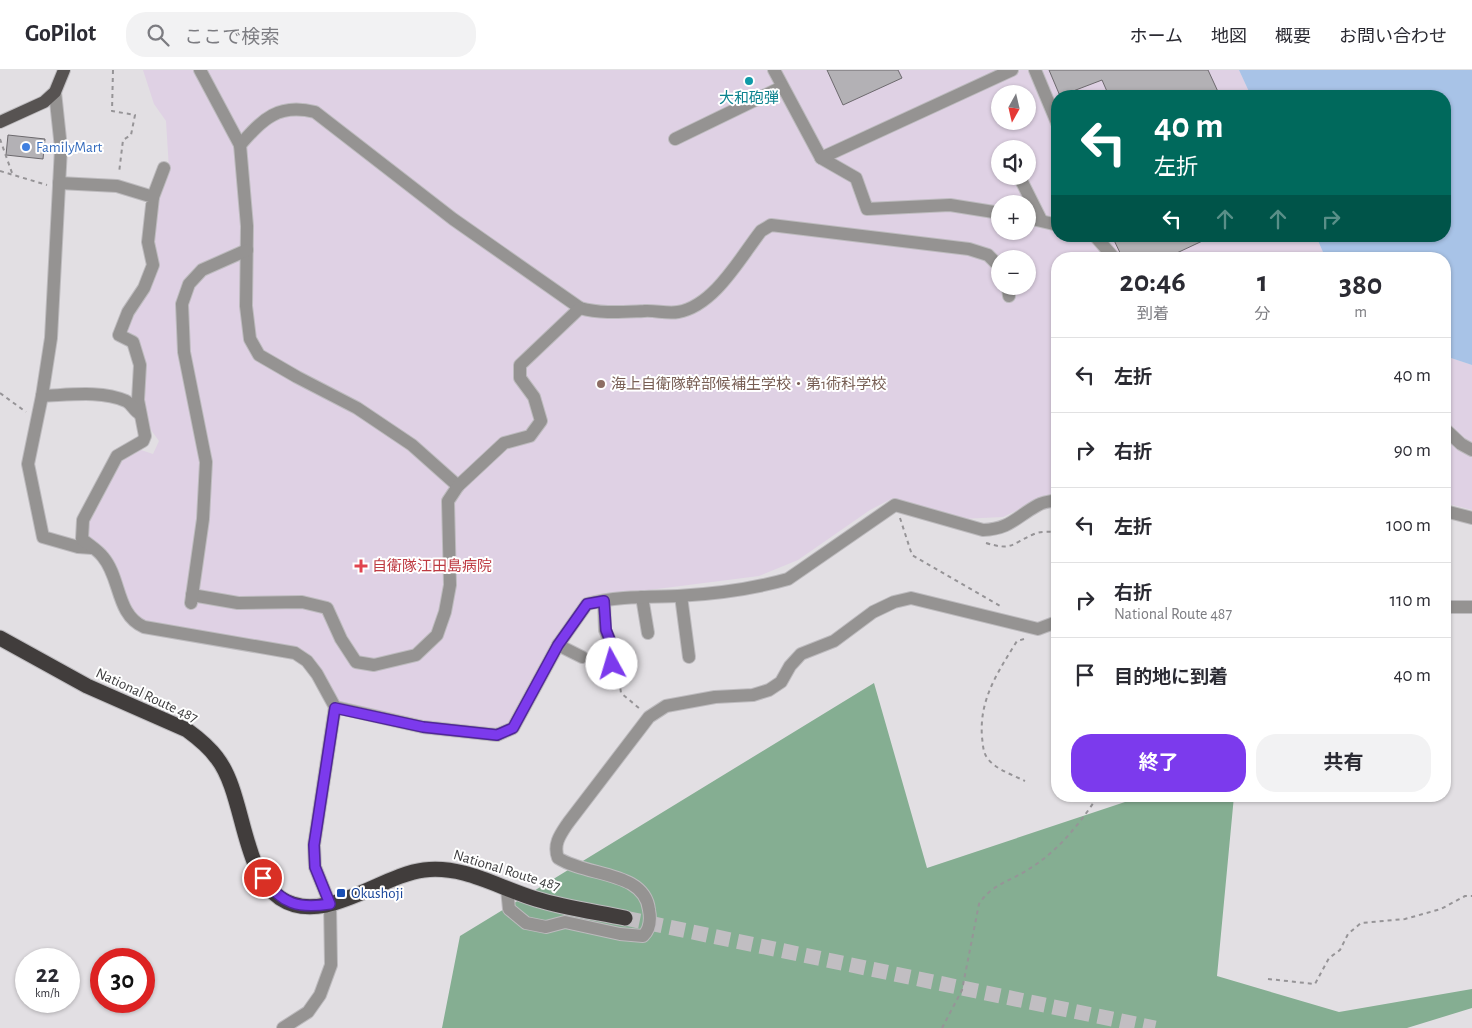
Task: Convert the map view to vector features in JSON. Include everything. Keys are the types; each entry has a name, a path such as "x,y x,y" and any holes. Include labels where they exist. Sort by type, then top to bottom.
{"highway":[{"name":"National Route 487","path":"0,638 70,677 187,730 202,741 218,759 226,774 254,858 271,889 280,898 291,904 306,906 330,904 400,875 423,870 446,869 468,873 538,900 625,918"}],"main road":[{"path":"0,122 44,102 55,92 64,70"}],"street":[{"path":"200,70 240,145 248,226 246,306 250,339 259,355 357,408 412,445 458,486"},
{"path":"774,70 821,158 856,178 867,209 950,205 991,212"},
{"path":"821,158 1012,70"},
{"path":"1035,70 1051,108"},
{"path":"675,139 782,87"},
{"path":"55,92 61,148 51,338 42,396 28,464 43,537 78,547 92,548"},
{"path":"240,145 262,120 285,110 315,112 453,219 580,308 597,313 650,310 677,312 693,307 708,298 761,231 771,225 969,249 988,255 991,258"},
{"path":"164,168 153,197 148,242 153,265 144,288 128,312 119,335 133,342 140,365 138,400 145,436 143,441 117,456 83,520 82,539 104,558 127,612 136,623 144,627 295,653 307,661 317,674 335,708 314,845 315,867 330,904 331,964 323,988 308,1012 285,1028"},
{"path":"59,183 117,186 153,197"},
{"path":"1024,185 1041,220"},
{"path":"1036,219 1051,223"},
{"path":"1100,242 1109,252"},
{"path":"247,250 202,270 189,284 182,304 184,352 206,462 202,519 191,599 238,603 302,602 327,608 341,639 356,662 374,666 416,655 437,635 445,612 450,584 448,501 458,486 504,443 530,436 541,421 534,397 520,378 520,365 580,308"},
{"path":"42,396 101,394 128,402 140,414"},
{"path":"1451,435 1461,444 1472,450"},
{"path":"335,708 423,727 497,735 513,728 558,645 587,604 642,597 680,596 760,585 788,579 896,505 983,530 990,530 1012,524 1039,504 1051,501"},
{"path":"1451,513 1472,518"},
{"path":"680,596 689,658"},
{"path":"642,597 648,634"},
{"path":"507,889 509,910 526,923 546,927 565,922 620,934 643,936 648,931 650,916 648,900 640,888 626,880 568,865 558,858 555,850 558,839 568,823 650,717 666,706 715,697 753,695 769,690 781,682 790,666 801,654 834,641 873,612 894,602 911,598 1038,629 1051,624"},
{"path":"604,601 606,630 611,643 612,664"},
{"path":"1451,607 1472,608"},
{"path":"558,645 582,656"}],"path":[{"path":"113,70 112,111 135,115 131,135 123,140 117,186"},
{"path":"0,139 12,174"},
{"path":"0,171 40,184 59,183"},
{"path":"0,393 37,417"},
{"path":"896,505 912,555 1004,609 995,610"},
{"path":"1025,781 1001,769 988,759 984,750 982,734 984,701 993,680 1017,641 1026,638"},
{"path":"612,664 615,670 626,675 620,686 621,693 650,717"},
{"path":"942,1028 962,990 979,904 986,892 1033,867 1079,824 1094,802"},
{"path":"1268,979 1315,984 1330,958 1340,950 1348,934 1361,923 1405,919 1441,909 1466,896 1472,896"}],"shaded area":[{"name":"海上自衛隊幹部候補生学校・第1術科学校","path":"143,70 1239,70 1248,90 1051,90 1051,242 1319,242 1323,252 1051,252 1051,497 1037,501 1003,517 961,519 893,498 870,510 798,560 759,576 586,598 543,658 514,718 508,725 500,729 421,722 339,705 296,649 143,623 131,609 110,555 88,536 88,523 121,462 129,455 141,450 153,454 159,441 151,430 143,405 145,363 126,334 129,319 147,292 157,204 169,169 166,121 154,104"},
{"path":"1451,358 1472,365 1472,510 1451,505"}],"green space":[{"path":"874,683 927,868 1125,802 1233,802 1217,976 1339,1012 1472,989 1472,1008 1407,1028 442,1028 460,936"}],"water":[{"path":"1239,70 1472,70 1472,365 1451,358 1451,252 1323,252 1319,242 1451,242 1451,90 1248,90"}],"building":[{"path":"827,70 898,70 902,78 843,105"},
{"path":"1049,70 1208,70 1217,90 1106,90 1102,80 1076,90 1057,90"},
{"name":"FamilyMart","path":"8,135 45,139 43,159 6,155"},
{"path":"1115,242 1200,242 1179,252 1120,252"}],"tunnel":[{"path":"625,918 1155,1028"}],"place":[{"name":"大和砲弾","path":"749,81"},
{"name":"FamilyMart","path":"26,147"},
{"name":"海上自衛隊幹部候補生学校・第1術科学校","path":"601,384"},
{"name":"自衛隊江田島病院","path":"361,566"},
{"name":"Okushoji","path":"341,893"}],"route":[{"path":"263,878 280,898 291,904 320,906 330,904 318,879 315,867 314,845 335,708 423,727 497,735 506,732 513,728 520,717 531,692 570,627 587,604 596,602 604,601 606,630 611,643 612,664"}]}
